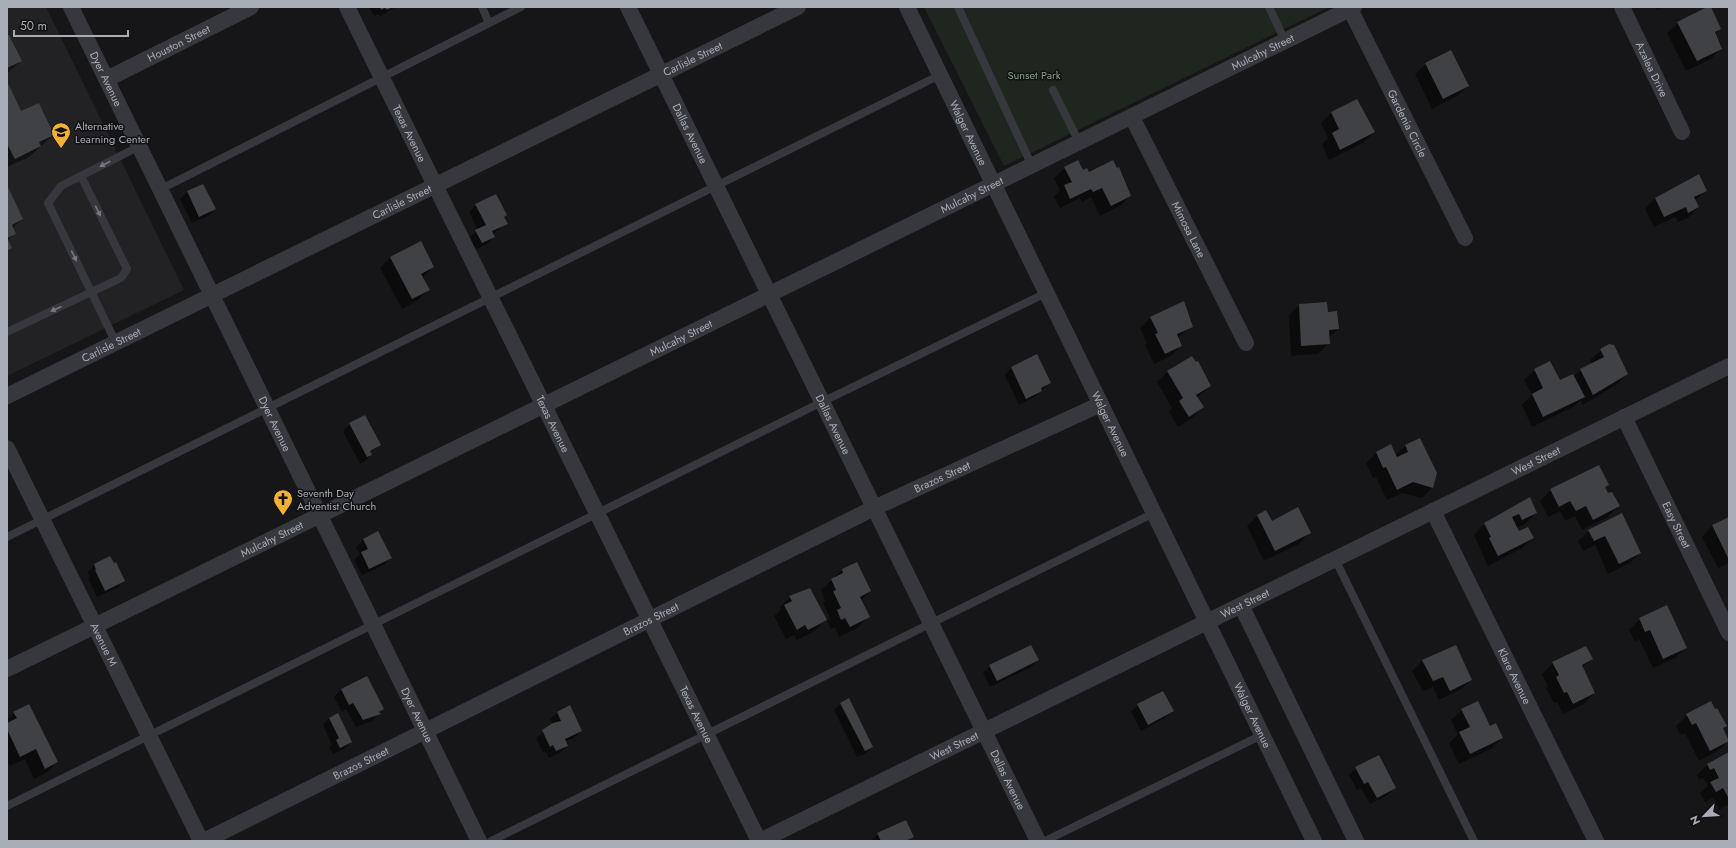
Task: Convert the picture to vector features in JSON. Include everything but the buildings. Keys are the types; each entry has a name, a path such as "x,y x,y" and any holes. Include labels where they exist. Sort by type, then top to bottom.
{"street":[{"name":"Dyer Avenue","path":"71,7 479,841"},
{"name":"Houston Street","path":"107,79 251,7"},
{"name":"Texas Avenue","path":"347,7 759,841"},
{"name":"Dallas Avenue","path":"628,7 1038,841"},
{"name":"Carlisle Street","path":"7,396 798,7"},
{"name":"Walger Avenue","path":"907,7 1314,841"},
{"name":"Azalea Drive","path":"1622,7 1682,132"},
{"name":"Mulcahy Street","path":"7,670 1352,8"},
{"name":"Gardenia Circle","path":"1352,8 1465,238"},
{"name":"Mimosa Lane","path":"1132,116 1246,343"},
{"name":"West Street","path":"759,841 1729,366"},
{"name":"Brazos Street","path":"204,841 874,508 1101,404"},
{"name":"Easy Street","path":"1624,417 1729,633"},
{"name":"Avenue M","path":"7,448 201,841"},
{"name":"Klare Avenue","path":"1433,511 1596,841"},
{"path":"1241,605 1356,841"}],"lane":[{"path":"482,7 489,23"},
{"path":"161,190 521,7"},
{"path":"958,7 1032,166"},
{"path":"1269,7 1284,41"},
{"path":"7,537 940,76"},
{"path":"1053,90 1079,142"},
{"path":"116,343 48,203 61,186 140,146"},
{"path":"7,332 121,278 127,269 81,176"},
{"path":"7,806 597,513 1046,293"},
{"path":"491,841 1154,513"},
{"path":"1335,559 1474,841"},
{"path":"1045,841 1262,735"}],"shaded area":[{"name":"Alternative Learning Center","path":"7,7 46,7 184,290 7,376"}],"green space":[{"name":"Sunset Park","path":"924,7 1329,7 1004,166"}],"place":[{"name":"Alternative Learning Center","path":"61,149"},
{"name":"Seventh Day Adventist Church","path":"283,516"}]}
